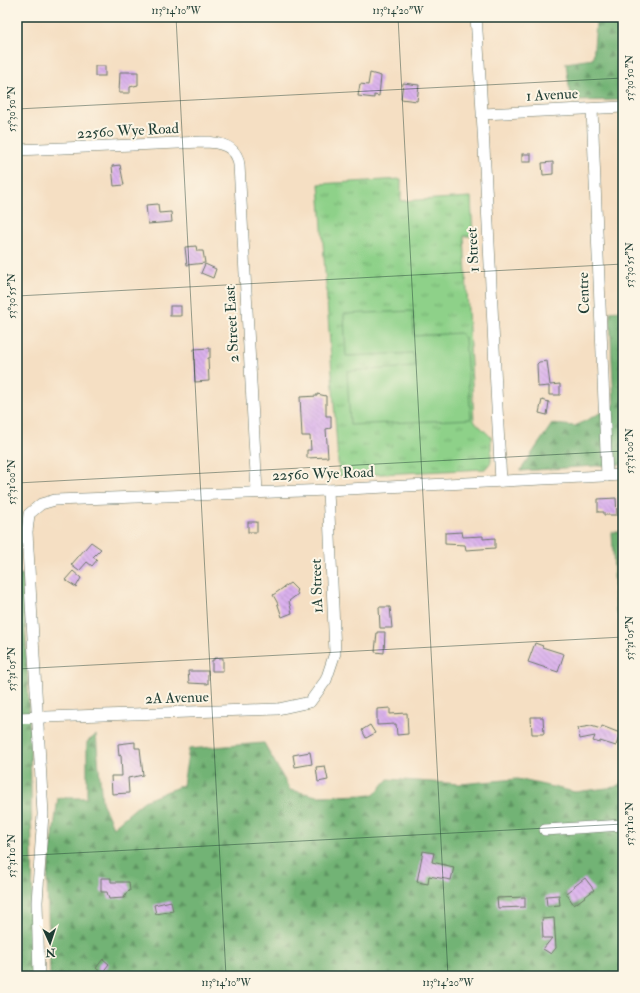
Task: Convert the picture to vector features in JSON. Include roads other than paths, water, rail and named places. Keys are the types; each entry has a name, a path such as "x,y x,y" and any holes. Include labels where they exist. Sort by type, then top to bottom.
{"street":[{"name":"1 Street","path":"476,17 483,114 485,187 501,481"},
{"name":"1 Avenue","path":"483,114 623,107"},
{"name":"Centre","path":"592,109 607,476"},
{"name":"22560 Wye Road","path":"17,150 202,142 224,144 236,154"},
{"name":"2 Street East","path":"236,154 239,173 257,492"},
{"name":"22560 Wye Road","path":"38,717 27,532 29,514 40,504 55,500 328,490 623,475"},
{"name":"1A Street","path":"326,680 335,653 328,490"},
{"name":"2A Avenue","path":"17,718 278,708 310,702 326,680"},
{"path":"38,717 44,814 37,902 39,976"},
{"path":"544,830 623,826"}]}
